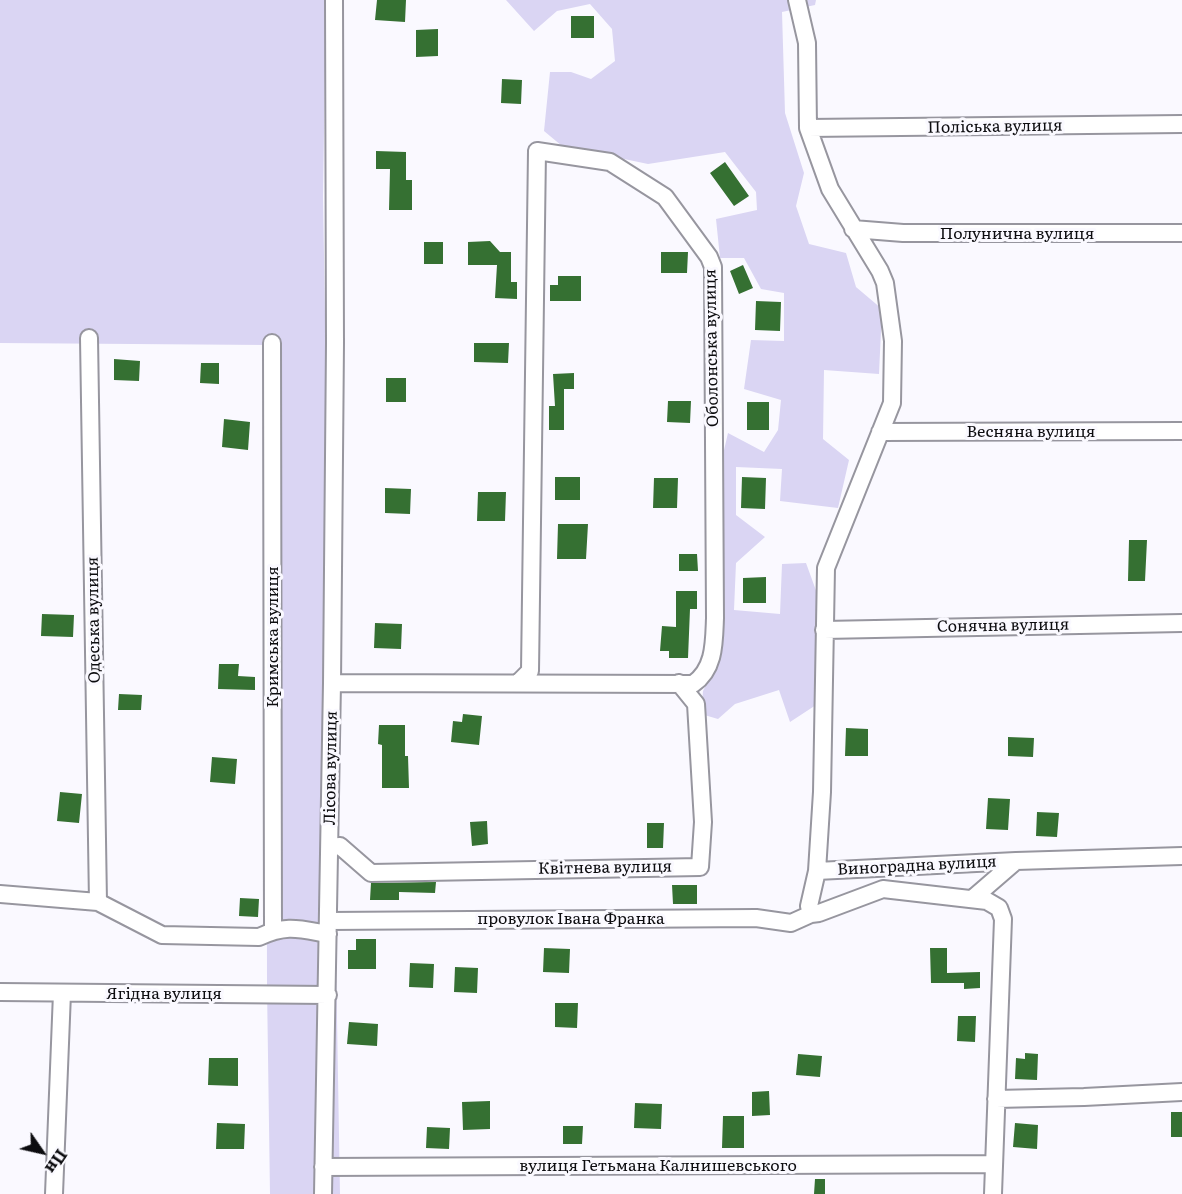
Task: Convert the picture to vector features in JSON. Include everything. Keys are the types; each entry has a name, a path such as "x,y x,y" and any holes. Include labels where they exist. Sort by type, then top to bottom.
{"street":[{"name":"Лісова вулиця","path":"323,1194 332,683 335,343 334,0"},
{"path":"797,0 807,43 808,129 830,189 885,283 893,340 892,403 826,568 822,792 817,871 809,906 811,914"},
{"name":"Поліська вулиця","path":"808,129 1182,124"},
{"name":"Оболонська вулиця","path":"332,683 693,684 707,670 713,647 715,606 713,267 706,250 665,197 610,162 537,151 530,671 518,683"},
{"name":"Полунична вулиця","path":"853,229 903,233 1182,233"},
{"name":"Одеська вулиця","path":"89,338 98,902"},
{"name":"Кримська вулиця","path":"272,343 273,930"},
{"name":"Весняна вулиця","path":"880,432 1182,431"},
{"name":"Сонячна вулиця","path":"824,630 1182,623"},
{"name":"Квітнева вулиця","path":"330,847 340,846 371,873 700,867 703,822 696,704 679,683"},
{"name":"Виноградна вулиця","path":"817,871 1016,861 1182,856"},
{"name":"Виноградна вулиця","path":"972,899 1016,861"},
{"name":"провулок Івана Франка","path":"98,902 162,935 259,937 273,930 290,927 756,918 791,923 883,889 987,901 999,908 1003,919 996,1099"},
{"path":"0,894 98,902"},
{"name":"Ягідна вулиця","path":"0,992 328,995"},
{"path":"54,1194 62,993"},
{"path":"993,1194 996,1099 1182,1092"},
{"name":"вулиця Гетьмана Калнишевського","path":"323,1167 993,1164"}],"shaded area":[{"path":"0,0 326,0 323,197 340,1194 270,1194 267,987 266,345 0,343"},
{"path":"506,0 816,0 815,5 782,12 785,113 804,173 796,206 809,244 846,253 856,287 882,309 879,374 824,370 823,439 849,460 838,508 780,501 782,469 736,467 736,515 765,537 736,563 734,610 780,614 782,564 806,563 818,596 816,705 790,722 779,690 735,704 718,719 701,714 703,691 715,667 721,463 728,433 764,452 778,430 781,400 744,389 751,340 784,341 784,293 761,289 744,258 720,258 716,219 757,210 756,192 725,152 648,164 562,146 544,131 550,72 571,72 591,79 615,61 612,29 590,4 557,11 534,31"}],"building":[{"path":"377,0 406,0 405,22 375,20"},
{"path":"571,16 594,16 594,38 571,38"},
{"path":"438,29 438,56 416,57 416,30"},
{"path":"502,79 522,80 521,104 501,103"},
{"path":"376,151 406,152 406,180 412,180 412,210 389,210 390,169 376,169"},
{"path":"725,162 749,196 734,206 710,173"},
{"path":"490,241 500,252 511,252 511,282 517,282 517,299 495,298 497,265 468,265 468,242"},
{"path":"424,242 443,242 443,264 424,264"},
{"path":"661,252 688,252 687,273 661,273"},
{"path":"743,265 753,288 739,294 730,271"},
{"path":"558,276 581,276 581,301 550,301 550,285 558,285"},
{"path":"756,301 781,302 780,331 755,330"},
{"path":"474,343 509,343 508,363 474,362"},
{"path":"114,359 140,361 139,381 114,380"},
{"path":"201,363 219,363 219,384 200,383"},
{"path":"574,373 574,389 564,389 564,430 549,430 549,406 555,406 553,374"},
{"path":"386,378 406,378 406,402 386,402"},
{"path":"668,401 691,401 690,423 667,422"},
{"path":"747,402 769,402 769,430 747,430"},
{"path":"224,419 250,422 248,450 222,447"},
{"path":"555,477 580,477 580,500 555,500"},
{"path":"742,477 766,478 765,509 741,508"},
{"path":"654,478 678,478 677,508 653,508"},
{"path":"385,488 411,489 410,514 385,513"},
{"path":"478,492 506,492 505,521 477,521"},
{"path":"558,524 588,524 586,559 557,559"},
{"path":"1129,540 1147,540 1145,581 1128,581"},
{"path":"679,554 697,554 698,571 679,571"},
{"path":"766,577 766,603 743,603 743,578"},
{"path":"676,591 697,591 697,609 690,609 688,658 669,658 669,651 660,651 662,626 676,627"},
{"path":"42,614 74,615 73,637 41,636"},
{"path":"375,623 402,624 401,649 374,648"},
{"path":"219,664 239,664 238,676 255,677 255,690 218,689"},
{"path":"119,694 142,695 141,710 118,710"},
{"path":"463,714 482,716 479,745 451,742 453,721 462,722"},
{"path":"379,725 405,725 405,756 408,756 409,788 382,788 382,745 378,744"},
{"path":"846,728 868,729 868,756 845,756"},
{"path":"1008,737 1034,738 1033,757 1008,756"},
{"path":"212,757 237,759 235,784 210,782"},
{"path":"60,792 82,794 79,823 57,821"},
{"path":"988,798 1010,799 1008,830 986,829"},
{"path":"1037,812 1059,813 1057,837 1036,836"},
{"path":"487,821 488,844 472,846 470,822"},
{"path":"647,823 664,823 663,848 647,848"},
{"path":"436,882 435,893 399,892 399,900 370,900 371,883"},
{"path":"672,885 697,885 697,904 673,904"},
{"path":"240,898 259,899 258,917 239,916"},
{"path":"356,939 376,939 376,969 348,969 348,950 356,950"},
{"path":"544,948 570,949 569,973 543,972"},
{"path":"930,948 947,948 947,973 980,972 980,988 964,989 964,983 931,983"},
{"path":"410,963 434,964 433,988 409,987"},
{"path":"455,967 478,968 477,993 454,992"},
{"path":"555,1003 578,1003 577,1028 555,1027"},
{"path":"958,1016 976,1016 975,1042 957,1041"},
{"path":"349,1022 378,1024 377,1046 347,1044"},
{"path":"1025,1053 1038,1054 1037,1080 1015,1079 1016,1058 1025,1059"},
{"path":"798,1054 822,1056 820,1077 796,1075"},
{"path":"209,1058 238,1058 238,1086 208,1085"},
{"path":"769,1091 770,1115 752,1116 752,1092"},
{"path":"490,1101 490,1129 463,1130 462,1102"},
{"path":"635,1103 662,1104 661,1129 634,1128"},
{"path":"1171,1112 1182,1112 1182,1137 1171,1137"},
{"path":"723,1116 744,1116 744,1148 722,1148"},
{"path":"217,1123 245,1124 244,1149 216,1149"},
{"path":"1015,1123 1038,1125 1037,1149 1013,1147"},
{"path":"563,1126 583,1126 582,1144 563,1144"},
{"path":"427,1127 450,1128 449,1149 426,1148"},
{"path":"815,1179 825,1179 825,1194 814,1194"}]}
